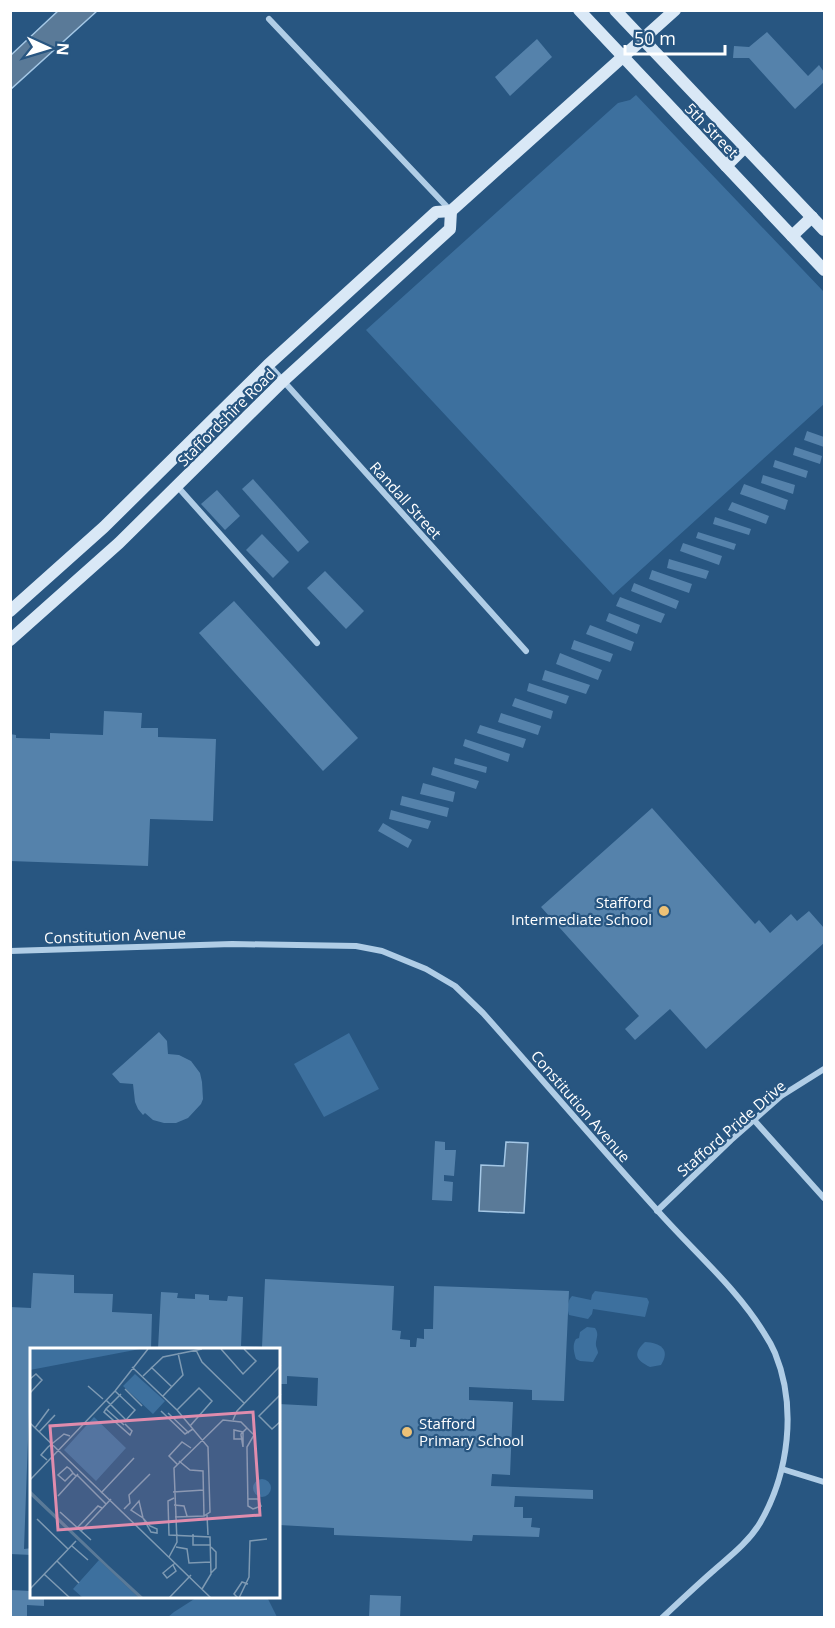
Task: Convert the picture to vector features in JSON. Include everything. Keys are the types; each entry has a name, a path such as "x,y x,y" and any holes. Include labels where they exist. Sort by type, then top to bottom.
{"main road":[{"name":"5th Street","path":"579,10 825,270"},
{"name":"5th Street","path":"615,10 825,231"},
{"name":"Staffordshire Road","path":"10,611 104,527 268,365 436,212 451,211 675,10"},
{"path":"726,166 745,147"},
{"name":"Staffordshire Road","path":"10,640 119,543 283,381 450,229 451,211"},
{"path":"792,236 812,217"}],"street":[{"path":"269,20 451,211"},
{"name":"Randall Street","path":"268,365 526,651"},
{"path":"177,486 317,642"},
{"name":"Constitution Avenue","path":"10,951 220,944 356,946 382,951 426,969 455,986 483,1013 657,1211 738,1297 775,1352 784,1384 787,1444 782,1469 771,1500 749,1538 662,1617"},
{"name":"Stafford Pride Drive","path":"657,1211 781,1096 825,1069"},
{"path":"754,1120 825,1198"},
{"path":"782,1469 825,1482"}],"shaded area":[{"path":"59,10 97,11 11,89 11,55"},
{"path":"636,95 824,292 824,404 613,595 366,330 618,103 630,100"},
{"path":"349,1033 379,1089 324,1117 294,1064"},
{"path":"506,1142 528,1143 524,1213 479,1211 481,1165 504,1166"},
{"path":"595,1291 647,1298 649,1302 645,1317 593,1309 588,1319 569,1315 568,1305 572,1296 591,1300"},
{"path":"587,1327 595,1328 597,1333 598,1353 593,1362 576,1359 574,1351 576,1339"},
{"path":"645,1342 659,1345 662,1348 665,1355 661,1365 650,1367 641,1362 637,1353"},
{"path":"196,1598 268,1598 277,1617 168,1617"}],"building":[{"path":"767,32 808,76 819,65 824,72 824,82 795,109 749,58 733,58 734,46 749,47"},
{"path":"537,39 552,57 510,96 495,77"},
{"path":"807,431 824,437 824,447 804,440"},
{"path":"795,447 822,456 820,464 793,455"},
{"path":"775,460 808,471 806,478 773,467"},
{"path":"763,475 795,485 793,494 761,483"},
{"path":"253,479 309,542 298,552 242,489"},
{"path":"744,484 788,500 785,510 740,494"},
{"path":"217,490 240,516 225,530 201,504"},
{"path":"732,502 769,516 766,524 728,510"},
{"path":"715,517 751,529 749,535 713,524"},
{"path":"698,532 736,544 734,550 696,538"},
{"path":"262,534 289,562 273,578 246,550"},
{"path":"683,543 722,556 719,565 680,551"},
{"path":"669,559 709,571 706,579 667,568"},
{"path":"652,570 692,584 689,593 649,579"},
{"path":"325,571 364,611 346,629 307,588"},
{"path":"634,583 679,601 676,609 631,591"},
{"path":"620,597 665,614 661,623 616,606"},
{"path":"234,601 358,738 323,771 199,633"},
{"path":"609,613 640,625 637,634 606,621"},
{"path":"590,625 634,642 631,651 586,634"},
{"path":"574,640 613,654 610,662 571,649"},
{"path":"560,653 602,670 598,680 556,664"},
{"path":"545,670 590,685 586,694 542,680"},
{"path":"529,683 569,696 566,704 527,691"},
{"path":"515,698 553,711 551,719 512,706"},
{"path":"104,711 142,713 141,728 158,728 158,737 216,739 213,821 150,819 148,866 10,861 10,734 16,735 16,738 50,739 50,733 103,735"},
{"path":"501,713 541,726 538,735 498,722"},
{"path":"480,725 526,739 523,748 477,733"},
{"path":"465,739 510,754 508,762 463,746"},
{"path":"455,758 487,767 486,773 454,764"},
{"path":"433,767 479,781 476,789 431,775"},
{"path":"423,783 455,792 453,802 420,794"},
{"path":"402,796 449,808 447,817 400,805"},
{"path":"652,808 755,924 759,920 770,933 791,914 797,921 809,911 824,928 824,943 706,1049 670,1009 635,1040 625,1029 639,1016 541,907"},
{"path":"391,810 431,821 428,829 389,819"},
{"path":"383,823 412,840 408,848 378,831"},
{"path":"159,1032 167,1041 168,1054 179,1055 191,1061 200,1073 202,1082 201,1104 188,1118 176,1123 164,1123 153,1120 145,1113 143,1115 135,1102 133,1084 120,1083 112,1074"},
{"path":"435,1141 445,1142 445,1150 456,1150 454,1176 444,1175 444,1181 453,1182 452,1201 432,1200"},
{"path":"33,1273 74,1275 74,1293 113,1294 112,1312 152,1314 151,1348 30,1348 30,1412 24,1549 30,1548 30,1555 10,1554 10,1307 31,1308"},
{"path":"265,1279 394,1286 392,1330 401,1331 400,1339 410,1340 410,1347 416,1347 417,1338 424,1339 424,1329 433,1329 434,1286 569,1291 564,1401 532,1400 532,1390 469,1387 469,1400 513,1402 510,1475 492,1474 491,1486 593,1490 593,1499 515,1496 514,1507 523,1507 523,1518 532,1518 531,1527 540,1528 539,1537 473,1535 472,1541 334,1535 334,1528 280,1525 280,1404 317,1406 318,1378 287,1376 287,1384 280,1384 280,1348 158,1348 161,1292 178,1293 177,1298 195,1299 195,1294 209,1295 209,1300 227,1301 228,1296 243,1297 241,1346 262,1347"},
{"path":"10,1590 30,1591 30,1598 44,1598 44,1606 27,1605 27,1618 10,1618"},
{"path":"370,1595 401,1596 400,1618 369,1618"}],"place":[{"name":"Stafford Intermediate School","path":"664,911"},
{"name":"Stafford Primary School","path":"407,1432"}]}
